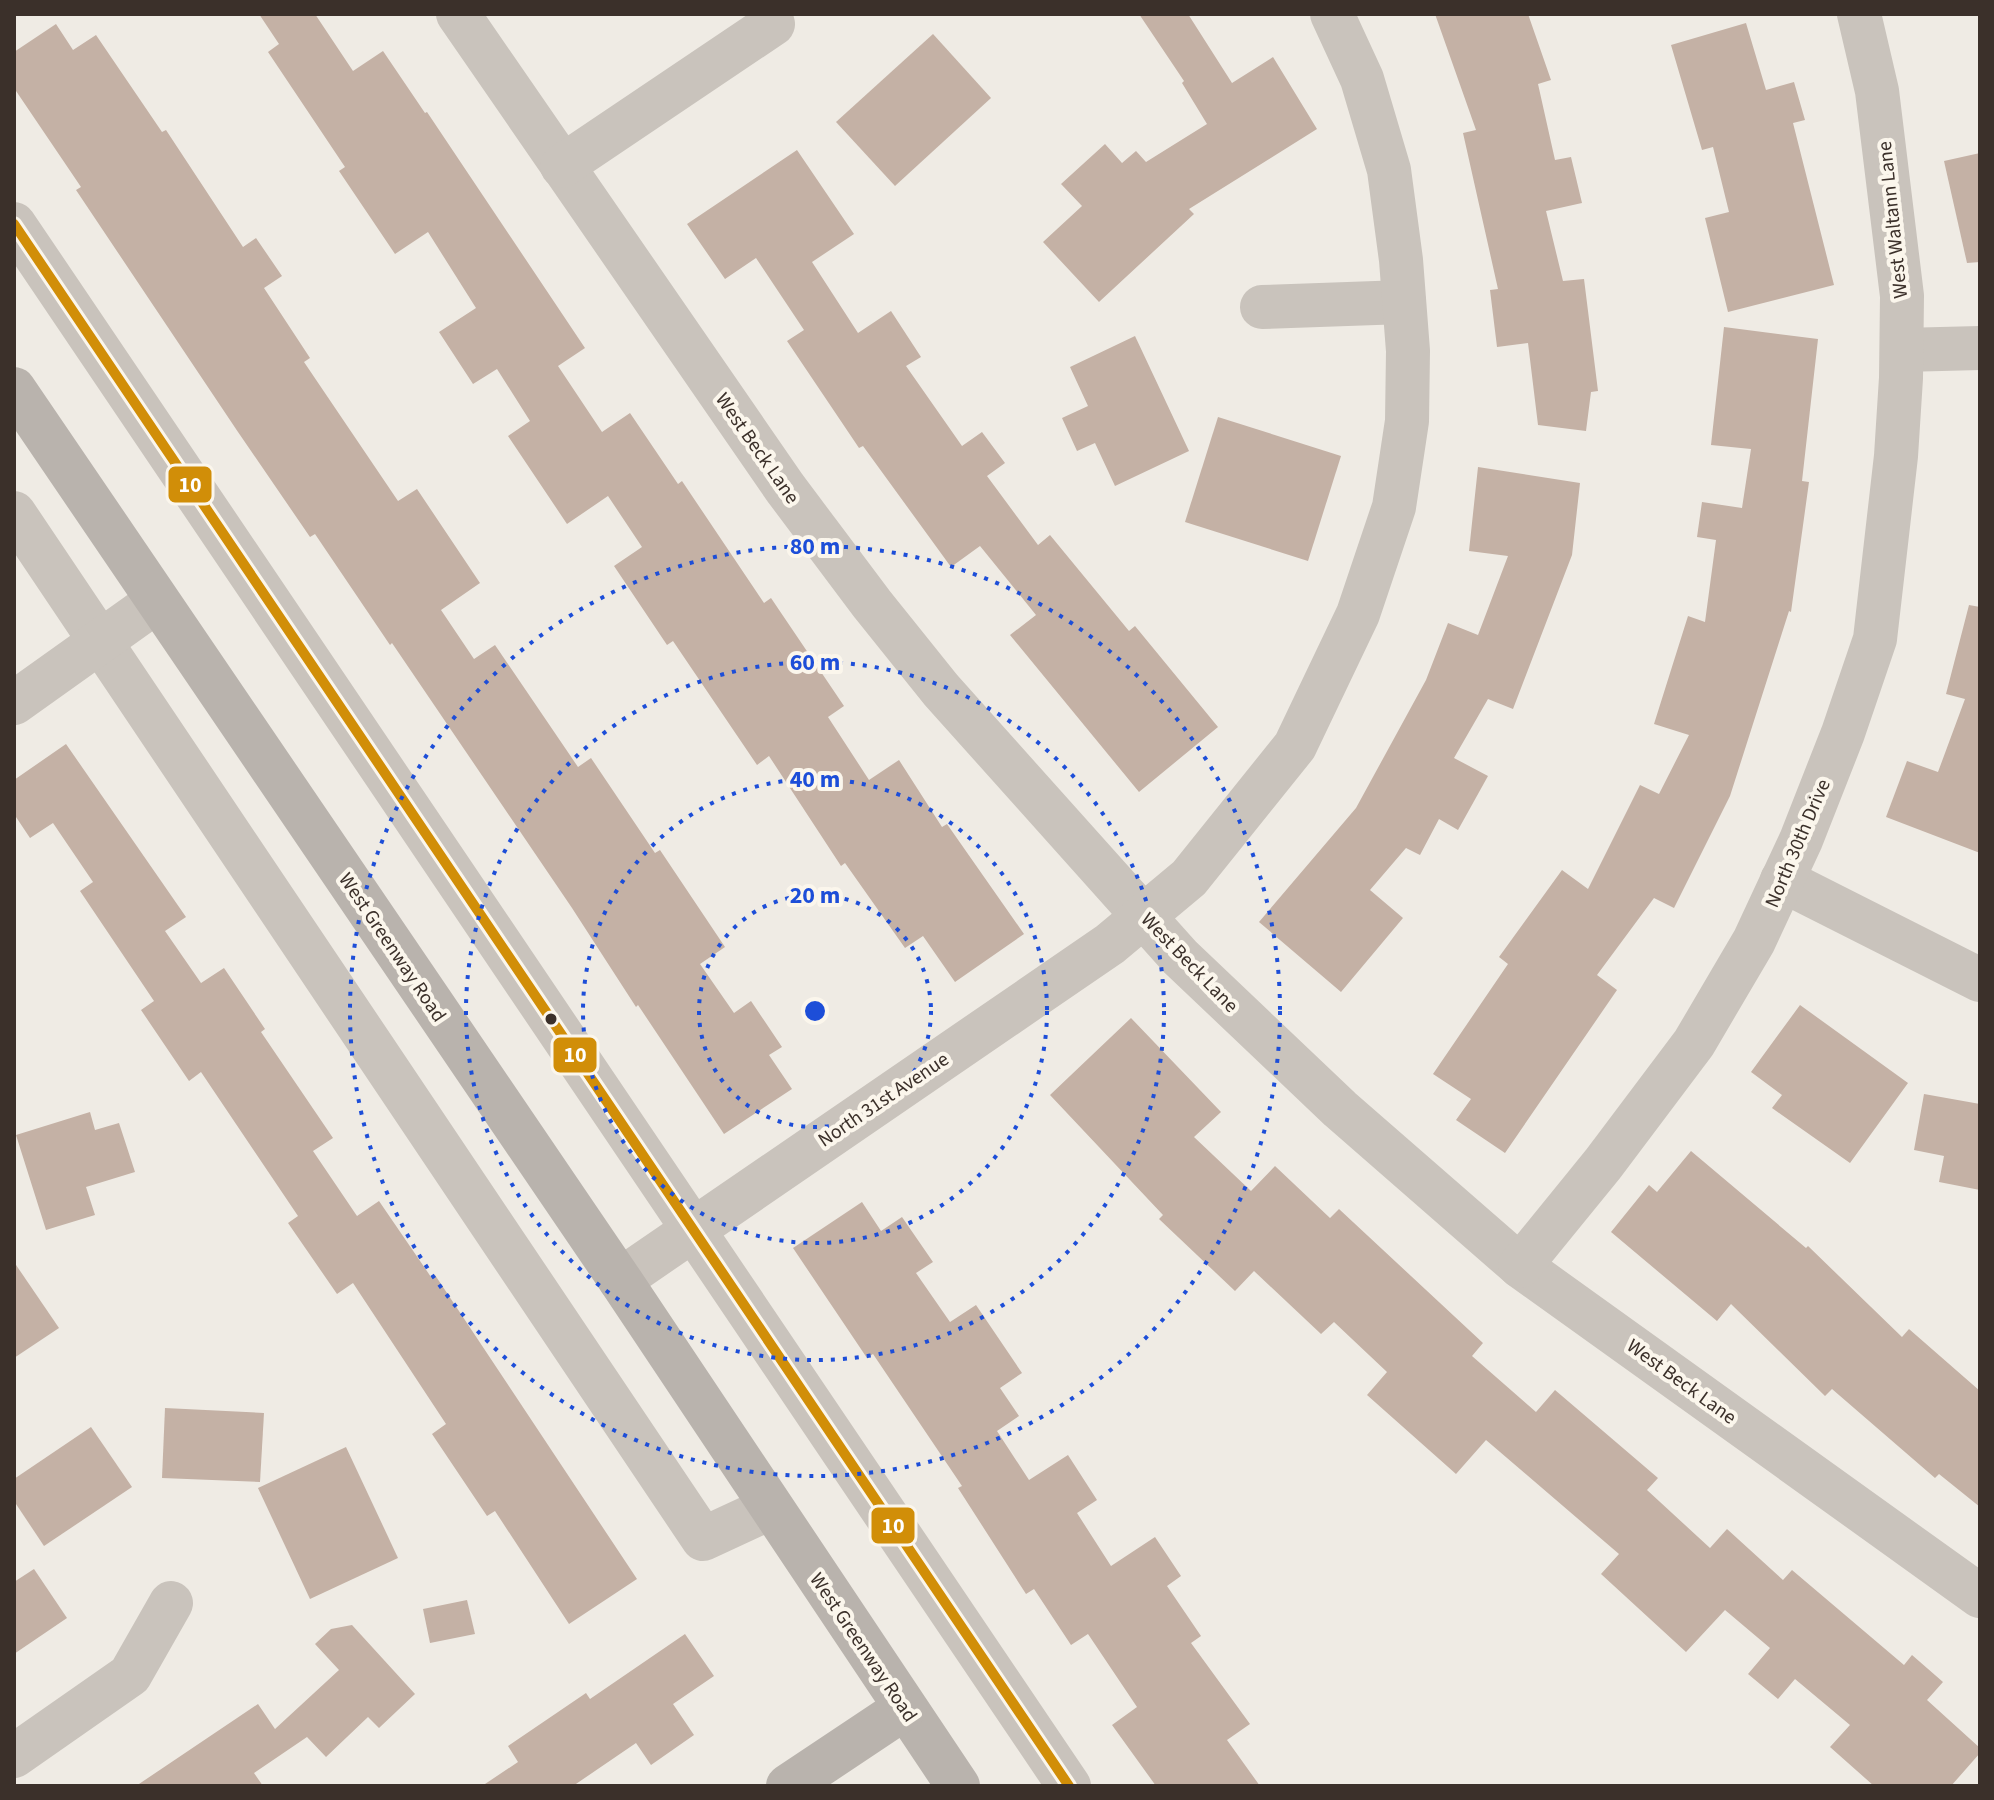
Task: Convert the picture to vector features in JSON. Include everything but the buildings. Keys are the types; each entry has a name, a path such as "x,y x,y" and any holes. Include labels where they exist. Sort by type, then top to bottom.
{"main road":[{"name":"West Greenway Road","path":"14,389 620,1280 958,1786"},
{"path":"788,1786 905,1708"}],"street":[{"name":"West Beck Lane","path":"458,14 785,488 872,604 941,690 1180,957 1340,1109 1520,1266 1980,1596"},
{"name":"North 31st Avenue","path":"620,1280 1110,944 1189,878 1295,746 1358,614 1394,507 1407,421 1408,351 1401,260 1389,170 1362,79 1332,14"},
{"name":"West Waltann Lane","path":"1859,14 1877,91 1891,191 1902,296 1902,350"},
{"path":"562,166 773,24"},
{"path":"14,224 1069,1786"},
{"path":"1262,307 1404,302"},
{"path":"1902,350 1980,348"},
{"name":"North 30th Drive","path":"1520,1266 1603,1164 1694,1043 1754,941 1801,840 1843,733 1875,639 1896,456 1902,350"},
{"path":"14,513 703,1539 770,1508"},
{"path":"14,703 157,601"},
{"path":"1782,880 1980,980"},
{"path":"14,1756 130,1675 171,1603"}],"transit line":[{"name":"10","path":"14,224 1069,1786"}]}
